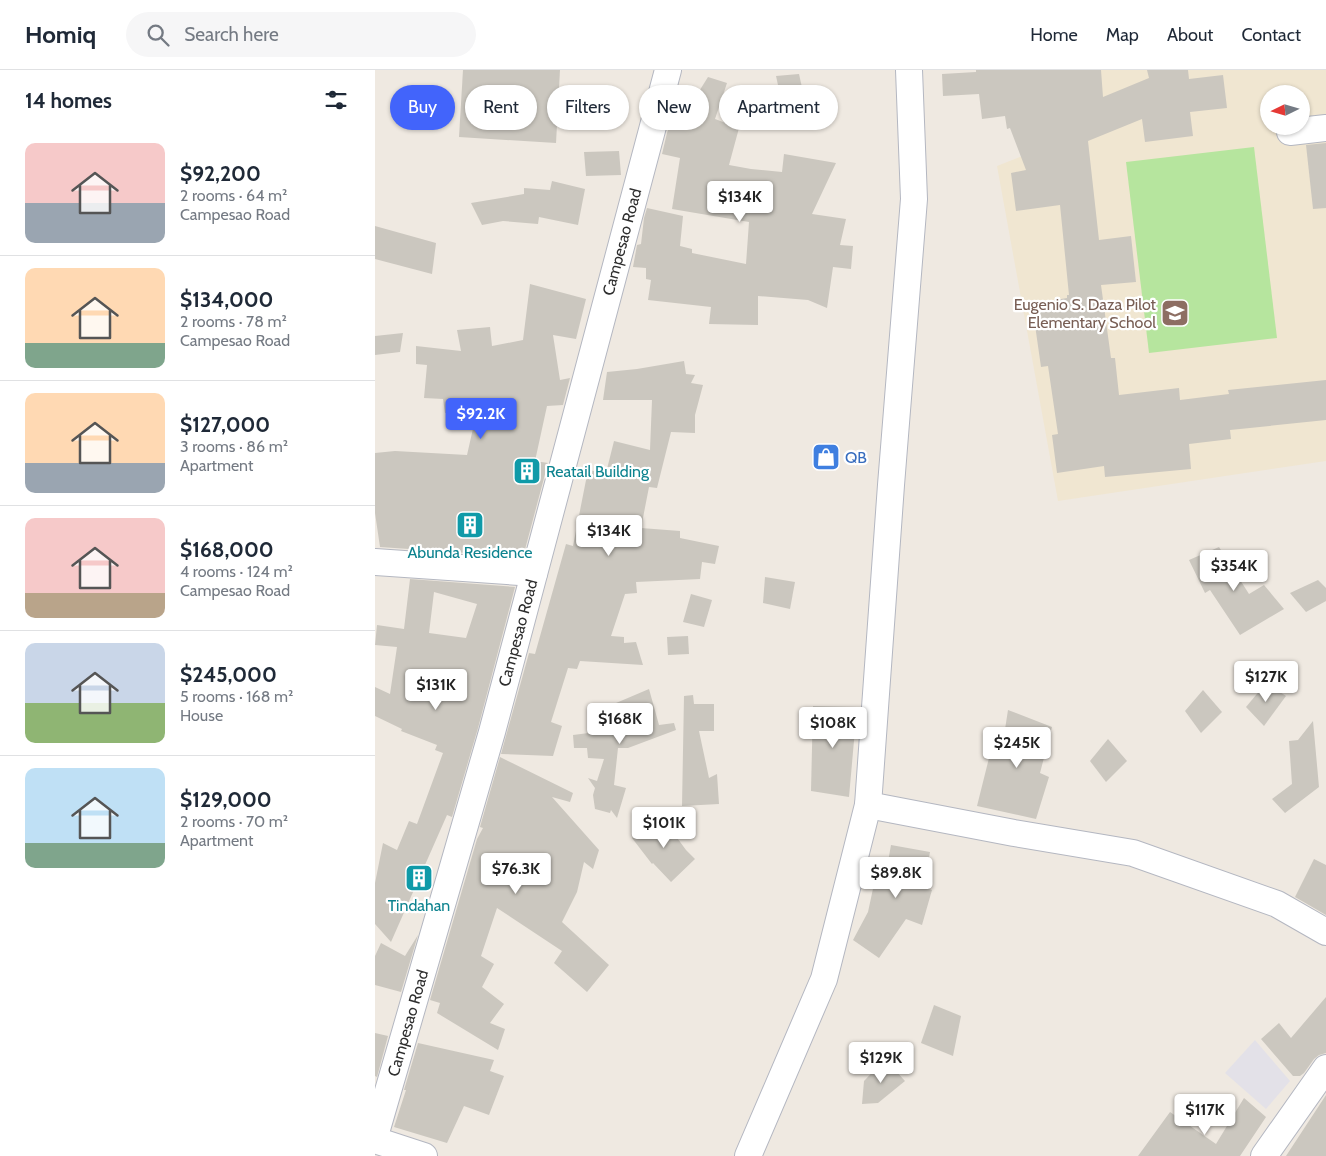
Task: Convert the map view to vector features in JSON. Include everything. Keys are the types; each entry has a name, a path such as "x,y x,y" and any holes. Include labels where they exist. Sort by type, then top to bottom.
{"street":[{"name":"Campesao Road","path":"375,1138 492,732 668,70"},
{"path":"748,1156 825,979 868,805 914,200 909,70"},
{"path":"1310,130 1326,128"},
{"path":"375,562 534,573"},
{"path":"868,805 1014,833 1133,853 1277,904 1326,932"},
{"path":"1264,1156 1326,1068"},
{"path":"375,1138 424,1156"}],"shaded area":[{"name":"Eugenio S. Daza Pilot Elementary School","path":"1052,70 1326,70 1326,461 1058,501 997,166 1060,141"},
{"path":"1255,1040 1290,1081 1266,1109 1225,1073"}],"green space":[{"path":"1254,147 1277,338 1149,353 1126,162"}],"building":[{"path":"463,70 560,70 559,85 547,85 547,130 557,130 556,143 459,137"},
{"path":"976,70 1101,70 1103,97 1149,78 1147,70 1188,70 1189,79 1223,75 1227,108 1190,112 1193,136 1145,142 1142,119 1088,141 1099,240 1131,236 1136,282 1101,285 1111,358 1115,358 1119,395 1179,388 1180,400 1229,394 1228,390 1326,380 1326,420 1230,430 1231,439 1189,444 1191,469 1105,477 1104,466 1057,473 1052,435 1058,434 1048,366 1041,367 1032,304 1067,298 1067,295 1069,295 1060,205 1016,211 1011,173 1026,170 1010,128 1007,129 1005,116 982,119 979,94 943,96 942,74 976,72"},
{"path":"799,74 801,85 778,85 776,76"},
{"path":"708,77 727,83 726,85 719,85 719,107 715,119 719,120 719,130 738,130 729,165 782,172 784,154 836,163 812,214 846,219 840,245 853,246 851,269 833,267 827,308 808,300 758,296 758,325 709,324 711,307 648,300 651,280 646,279 646,268 633,267 637,245 641,244 647,208 683,216 680,246 692,249 692,253 746,264 749,222 672,209 680,158 662,154 667,133 668,130 709,130 709,85 703,85"},
{"path":"1326,143 1326,208 1313,209 1306,145"},
{"path":"619,151 621,175 586,176 584,152"},
{"path":"552,181 585,189 578,225 539,217 538,224 503,221 482,225 471,203 524,194 524,188 550,190"},
{"path":"375,226 436,243 432,274 375,259"},
{"path":"530,284 586,299 576,339 553,335 560,380 570,378 563,405 547,406 535,461 548,463 523,557 380,547 375,513 375,453 395,451 467,455 477,411 445,413 443,399 424,398 427,365 416,364 416,346 461,351 457,330 490,327 492,346 523,340"},
{"path":"403,333 400,352 375,355 375,336"},
{"path":"684,361 686,374 695,375 691,383 703,385 695,415 695,433 671,432 657,488 649,487 641,528 680,531 680,538 719,546 715,564 702,562 700,579 636,582 637,593 625,594 611,636 624,637 624,643 636,642 643,665 580,661 577,669 568,668 551,722 562,726 553,756 501,754 529,653 535,654 566,544 573,546 588,470 606,473 614,441 650,450 652,400 603,400 607,372"},
{"path":"1219,547 1249,594 1264,585 1284,609 1240,635 1210,590 1205,593 1189,560"},
{"path":"765,577 795,582 790,609 763,603"},
{"path":"410,579 515,587 478,728 452,817 447,815 391,942 375,924 375,883 383,843 397,850 409,821 417,824 443,753 435,750 437,745 401,731 402,729 375,716 375,687 390,694 397,647 375,645 377,625 404,629","holes":["434,592 477,604 466,638 429,633"]},
{"path":"1318,580 1326,588 1326,601 1306,612 1290,593"},
{"path":"691,594 712,600 704,627 683,622"},
{"path":"688,636 689,654 668,655 667,637"},
{"path":"1266,683 1286,696 1264,726 1246,707"},
{"path":"649,689 659,725 674,723 676,730 628,748 618,748 614,785 626,788 617,818 611,810 610,813 595,809 593,795 595,788 588,778 597,781 604,759 588,758 587,748 574,748 573,735 620,729 609,706"},
{"path":"1203,690 1222,712 1201,733 1185,711"},
{"path":"693,695 694,704 714,704 714,731 699,731 709,778 717,774 719,804 682,806 684,696"},
{"path":"813,706 857,707 849,797 811,791"},
{"path":"1008,710 1052,727 1040,773 1049,777 1036,819 977,806 991,750 1001,755"},
{"path":"1313,721 1319,787 1285,813 1272,799 1292,784 1289,741 1298,740"},
{"path":"1108,739 1127,761 1106,782 1090,761"},
{"path":"500,757 573,793 570,802 552,797 599,850 593,869 584,862 577,892 562,922 609,965 587,992 554,963 562,951 497,908 481,956 494,964 482,987 504,1004 490,1023 505,1029 498,1050 437,1013 440,1003 430,1000 477,839 483,828 480,827"},
{"path":"661,816 695,859 671,882 652,864 632,838"},
{"path":"891,845 930,852 924,887 932,890 922,925 906,919 879,958 853,940 868,912 877,870 886,873"},
{"path":"1314,859 1326,865 1326,915 1295,897"},
{"path":"418,935 401,992 375,985 375,956 381,943 405,956"},
{"path":"1326,997 1326,1053 1314,1059 1300,1076 1293,1076 1261,1039 1279,1023 1291,1038"},
{"path":"934,1005 961,1016 953,1056 921,1043"},
{"path":"375,1033 388,1036 377,1077 375,1076"},
{"path":"418,1043 494,1060 490,1071 504,1076 489,1115 464,1106 447,1143 394,1127"},
{"path":"885,1059 905,1081 878,1103 862,1104 864,1081"},
{"path":"1326,1095 1326,1156 1286,1156"},
{"path":"1244,1098 1266,1117 1240,1156 1138,1156 1170,1112 1216,1144"}],"place":[{"name":"Eugenio S. Daza Pilot Elementary School","path":"1175,313"},
{"name":"QB","path":"826,457"},
{"name":"Reatail Building","path":"527,471"},
{"name":"Abunda Residence","path":"470,525"},
{"name":"Tindahan","path":"419,878"}]}
